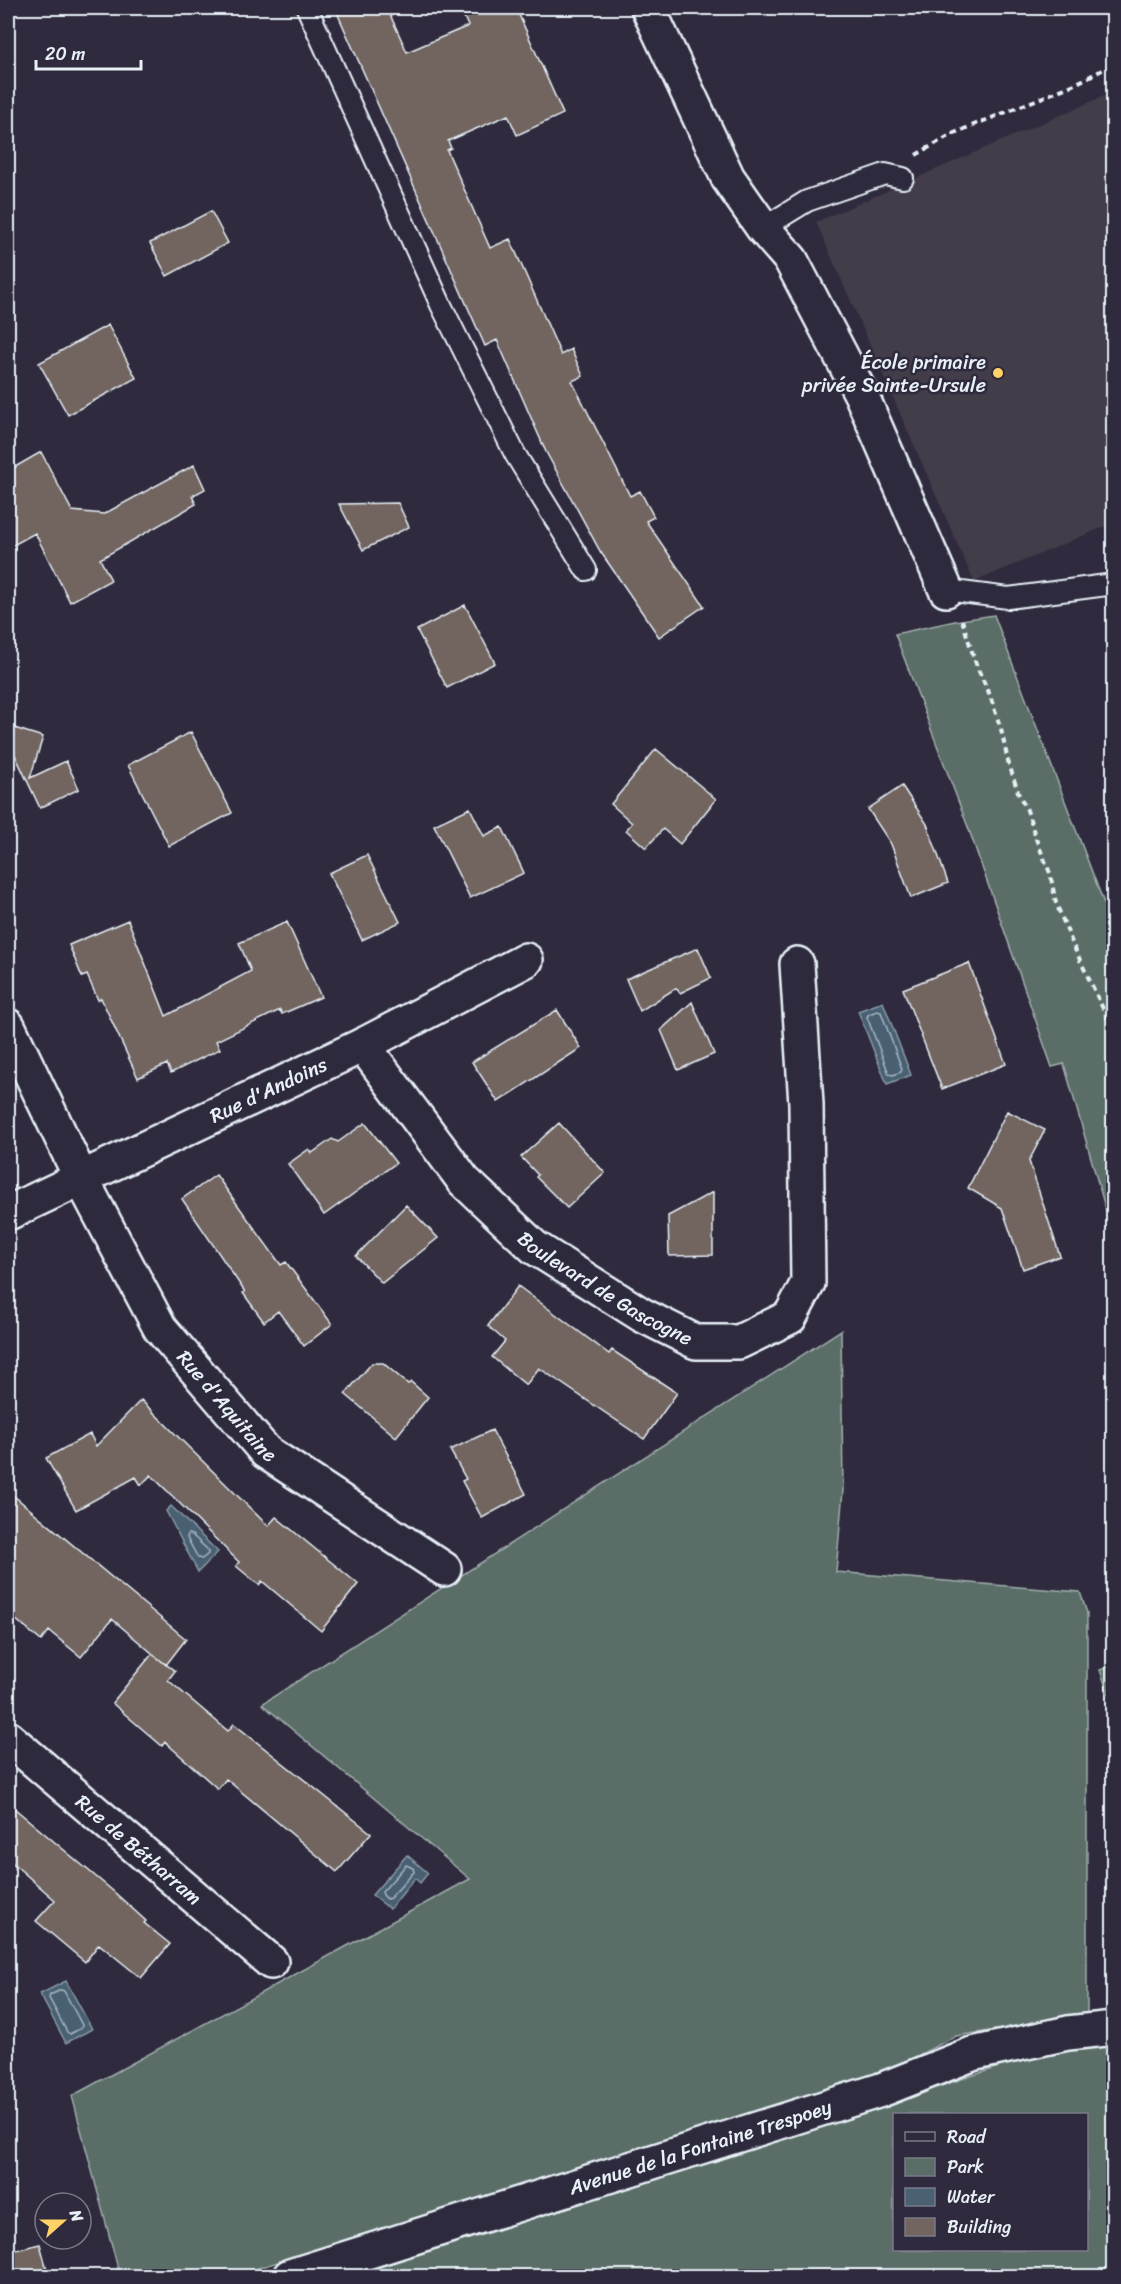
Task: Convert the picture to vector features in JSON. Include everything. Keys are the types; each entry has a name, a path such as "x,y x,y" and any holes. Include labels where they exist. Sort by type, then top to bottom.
{"street":[{"path":"648,8 728,178 764,228 791,260 861,394 946,590"},
{"name":"Rue d'Andoins","path":"8,1213 363,1045 526,960"},
{"name":"Boulevard de Gascogne","path":"363,1045 464,1181 534,1247 642,1315 696,1342 739,1342 790,1317 808,1283 806,1104 797,964"},
{"name":"Rue d'Aquitaine","path":"8,1026 81,1178 160,1328 266,1452 444,1569"},
{"name":"Rue de Bétharram","path":"8,1738 271,1962"},
{"name":"Avenue de la Fontaine Trespoey","path":"290,2277 881,2090 972,2054 1068,2033 1113,2028"}],"lane":[{"path":"307,8 441,305 515,454 586,570"},
{"path":"764,228 807,201 894,176"},
{"path":"946,590 1008,598 1113,584"}],"path":[{"path":"894,176 952,134 1075,84 1113,64"},
{"path":"946,590 959,613 977,667 990,693 1019,795 1027,810 1050,873 1056,903 1113,1032"}],"shaded area":[{"name":"École primaire privée Sainte-Ursule","path":"1113,92 1113,523 974,582 816,222"}],"green space":[{"path":"994,615 1113,927 1113,1235 1064,1064 1052,1067 968,827 895,634"},
{"path":"841,1330 843,1490 836,1572 1080,1592 1087,1613 1087,2016 956,2036 870,2080 524,2189 231,2276 120,2276 72,2096 470,1879 262,1704"},
{"path":"1114,1665 1113,1707 1100,1670"},
{"path":"1113,2038 1113,2276 324,2276 882,2105 1054,2049"}],"water":[{"path":"883,1002 911,1075 887,1084 858,1011"},
{"path":"171,1506 218,1552 198,1572 166,1511"},
{"path":"407,1855 428,1873 420,1883 415,1878 390,1909 372,1895"},
{"path":"66,1981 92,2029 66,2043 40,1994"}],"building":[{"path":"335,8 387,8 407,52 468,26 460,8 516,8 563,114 517,135 508,115 448,141 451,148 447,150 490,248 510,239 561,355 571,349 583,376 572,381 630,496 640,491 654,517 646,521 704,606 659,637 600,551 546,452 497,340 485,346"},
{"path":"211,211 228,243 167,276 150,243"},
{"path":"108,325 136,378 68,415 39,363"},
{"path":"41,452 72,511 104,514 194,465 205,489 192,496 196,504 100,559 111,580 70,602 35,533 8,548 8,471"},
{"path":"398,503 409,527 363,550 339,504"},
{"path":"465,605 495,663 447,688 417,630"},
{"path":"8,726 43,737 30,778 66,761 79,789 40,808 8,740"},
{"path":"191,732 232,813 169,846 128,765"},
{"path":"656,749 716,799 680,844 663,829 646,848 626,830 632,823 611,804"},
{"path":"902,786 927,824 948,883 911,898 891,844 868,809"},
{"path":"470,808 484,836 502,827 524,873 470,898 434,825"},
{"path":"367,855 400,922 362,940 329,873"},
{"path":"128,920 166,1016 251,971 239,943 287,922 321,997 282,1014 280,1010 216,1041 220,1049 171,1073 167,1064 138,1078 101,998 98,1000 87,975 82,977 69,945"},
{"path":"698,948 711,978 680,993 676,988 640,1011 626,979"},
{"path":"969,963 1006,1064 942,1089 903,989"},
{"path":"692,1002 714,1054 678,1070 661,1030"},
{"path":"557,1010 581,1048 498,1102 472,1062"},
{"path":"1007,1111 1045,1130 1029,1161 1060,1256 1023,1269 1002,1208 968,1188"},
{"path":"365,1123 396,1163 324,1215 288,1164 309,1149 312,1153 332,1139 338,1142"},
{"path":"559,1123 605,1173 567,1208 536,1177 538,1175 521,1157"},
{"path":"216,1175 281,1265 286,1262 332,1324 304,1346 278,1311 264,1322 182,1199"},
{"path":"713,1192 713,1255 669,1256 668,1216"},
{"path":"406,1205 438,1238 382,1283 356,1256"},
{"path":"518,1286 609,1354 612,1350 677,1393 644,1439 539,1368 526,1385 492,1357 505,1341 488,1326"},
{"path":"372,1363 383,1363 428,1397 396,1437 345,1394"},
{"path":"141,1400 268,1526 276,1517 358,1584 321,1631 262,1581 259,1585 236,1566 239,1562 151,1475 141,1485 136,1477 76,1510 46,1458 90,1434 96,1446"},
{"path":"492,1430 526,1494 482,1518 462,1481 466,1479 450,1450"},
{"path":"8,1491 186,1639 166,1665 112,1619 81,1657 49,1631 41,1641 8,1613"},
{"path":"152,1654 175,1671 168,1680 228,1731 234,1724 371,1833 337,1872 226,1779 218,1789 165,1742 162,1746 112,1703"},
{"path":"8,1803 113,1891 146,1921 144,1923 170,1944 141,1978 99,1944 85,1962 36,1921 55,1900 8,1859"},
{"path":"33,2246 33,2251 42,2251 49,2277 8,2277 8,2252"}],"place":[{"name":"École primaire privée Sainte-Ursule","path":"998,373"}]}
